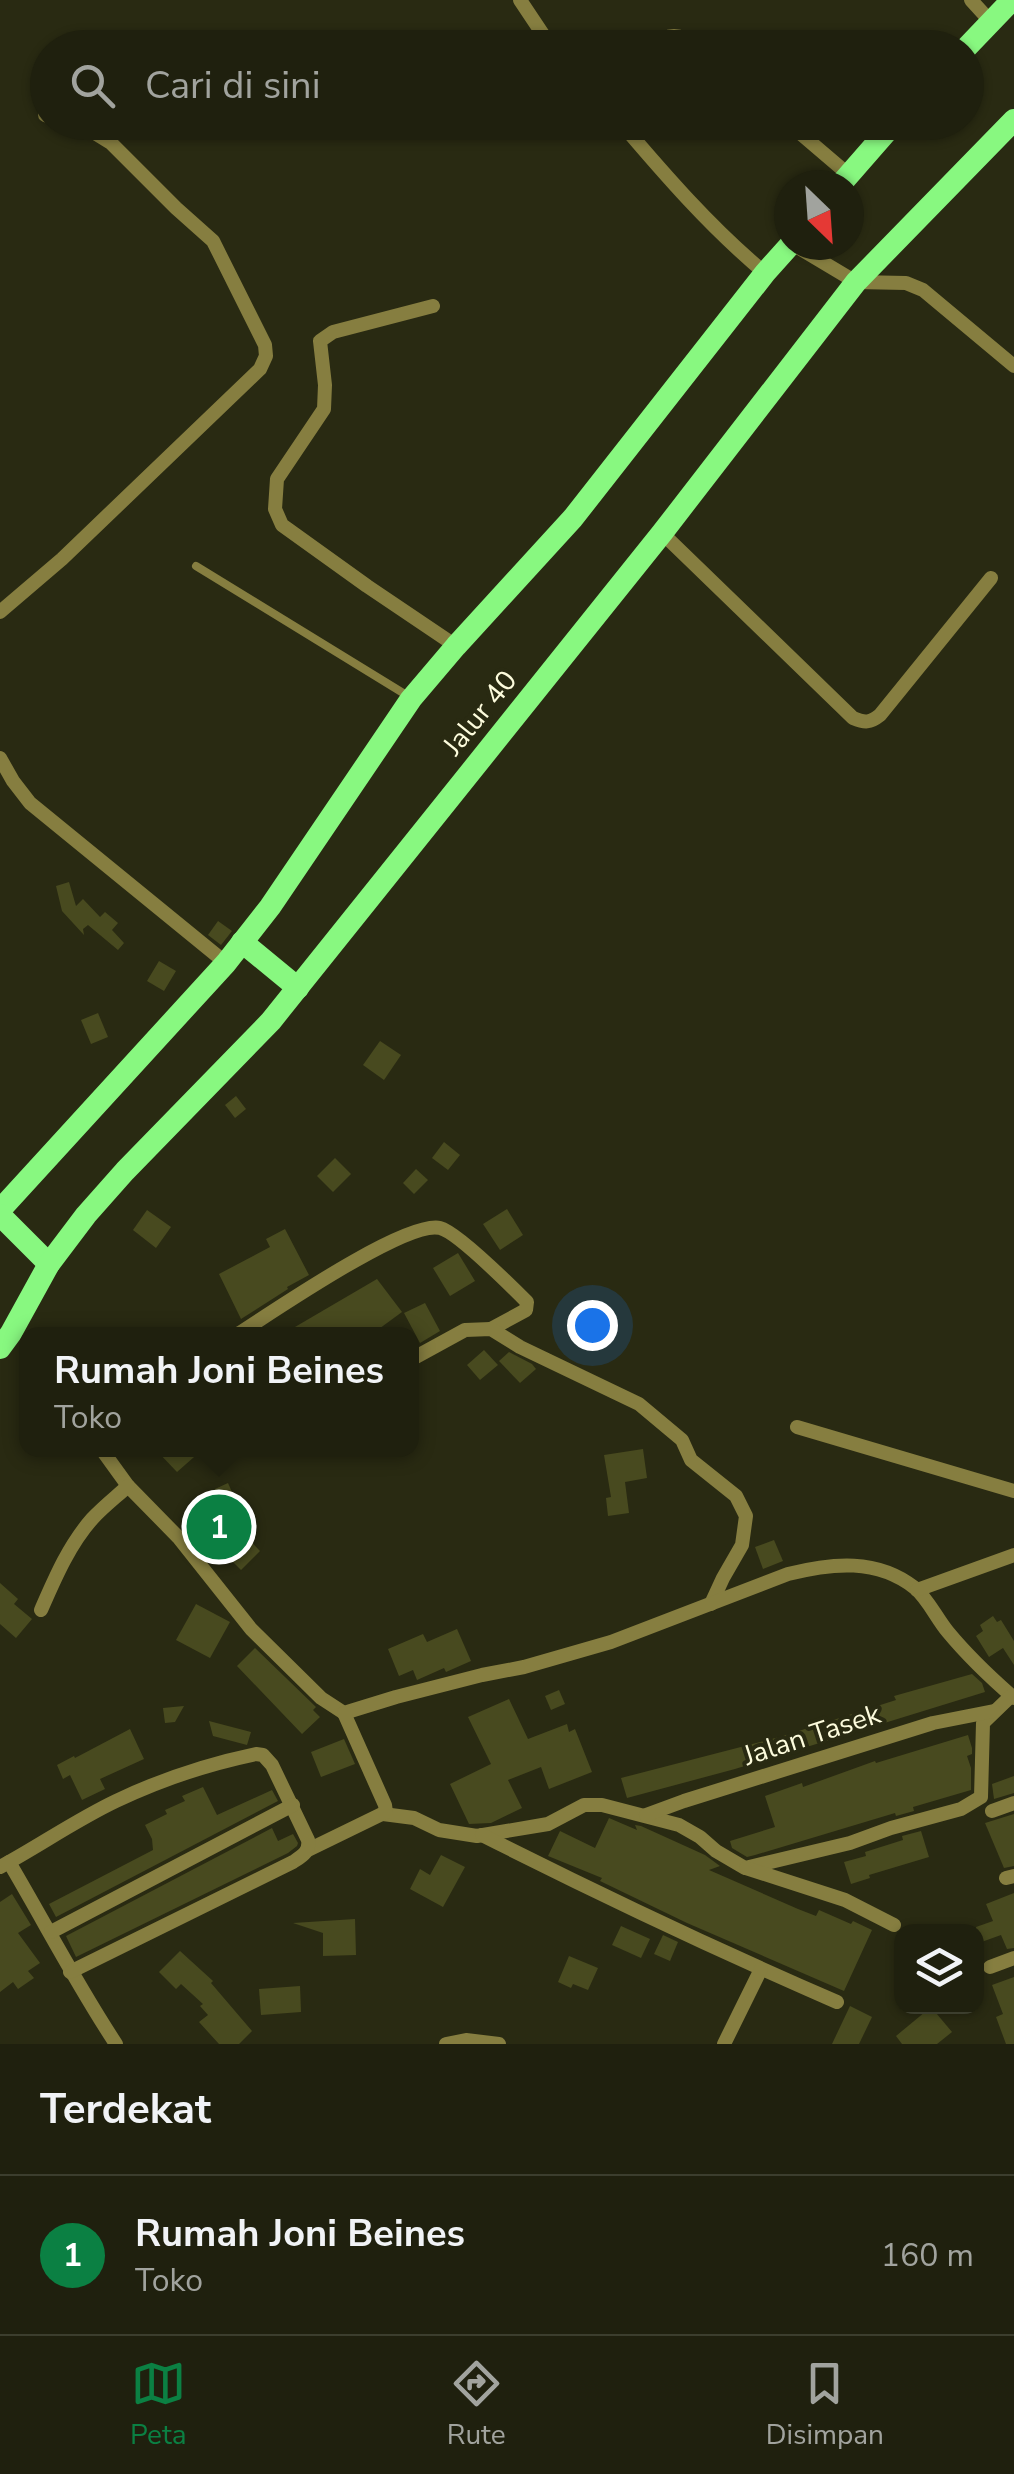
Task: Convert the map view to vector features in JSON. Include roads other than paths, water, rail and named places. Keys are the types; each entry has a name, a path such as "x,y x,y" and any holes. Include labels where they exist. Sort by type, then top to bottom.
{"highway":[{"path":"983,30 1012,0"},
{"name":"Jalur 40","path":"20,1327 49,1264 86,1215 271,1021 662,533 856,282 1014,120"},
{"path":"854,170 880,140"},
{"path":"49,1264 0,1212 226,963 270,906 411,699 574,518 778,260"},
{"path":"242,942 298,988"}],"street":[{"path":"520,0 540,30"},
{"path":"971,0 991,22"},
{"path":"0,612 62,559 260,370 266,356 265,345 213,242 108,140"},
{"path":"635,140 670,182 765,273"},
{"path":"805,140 835,170"},
{"path":"818,260 856,282 906,283 923,290 1014,366"},
{"path":"433,306 333,332 320,341 324,409 277,479 275,509 282,525 456,646"},
{"path":"662,533 853,718 865,723 880,715 991,578"},
{"path":"0,758 13,781 39,810 226,963"},
{"path":"249,1327 400,1236 438,1227 455,1236 527,1302 526,1310 491,1329 464,1330 419,1355"},
{"path":"491,1329 639,1404 682,1440 691,1460 736,1496 746,1516 742,1545 711,1604"},
{"path":"797,1427 1014,1491"},
{"path":"107,1457 128,1486 178,1537 251,1629 321,1698 344,1713 385,1805 384,1814"},
{"path":"41,1610 75,1542 93,1518 128,1486"},
{"path":"917,1590 1014,1555"},
{"path":"344,1713 611,1642 788,1574 818,1566 881,1568 917,1590 948,1633 1013,1697 984,1723 981,1797 961,1808 850,1843 745,1868"},
{"name":"Jalan Tasek","path":"646,1815 915,1728 995,1711"},
{"path":"116,2044 70,1972 50,1932 4,1864 114,1802 190,1772 256,1754 268,1760 293,1805 308,1840 308,1850"},
{"path":"992,1811 1014,1803"},
{"path":"50,1932 293,1805"},
{"path":"70,1972 384,1814 414,1818 439,1830 482,1835 548,1824 584,1805 602,1805 680,1825 745,1868 845,1900 894,1925"},
{"path":"482,1835 608,1898 837,2002"},
{"path":"990,1967 1014,1958"},
{"path":"724,2044 761,1969"},
{"path":"454,2043 480,2040 499,2044"}],"lane":[{"path":"196,566 411,699"}],"place":[{"name":"Rumah Joni Beines","path":"219,1527"}]}
